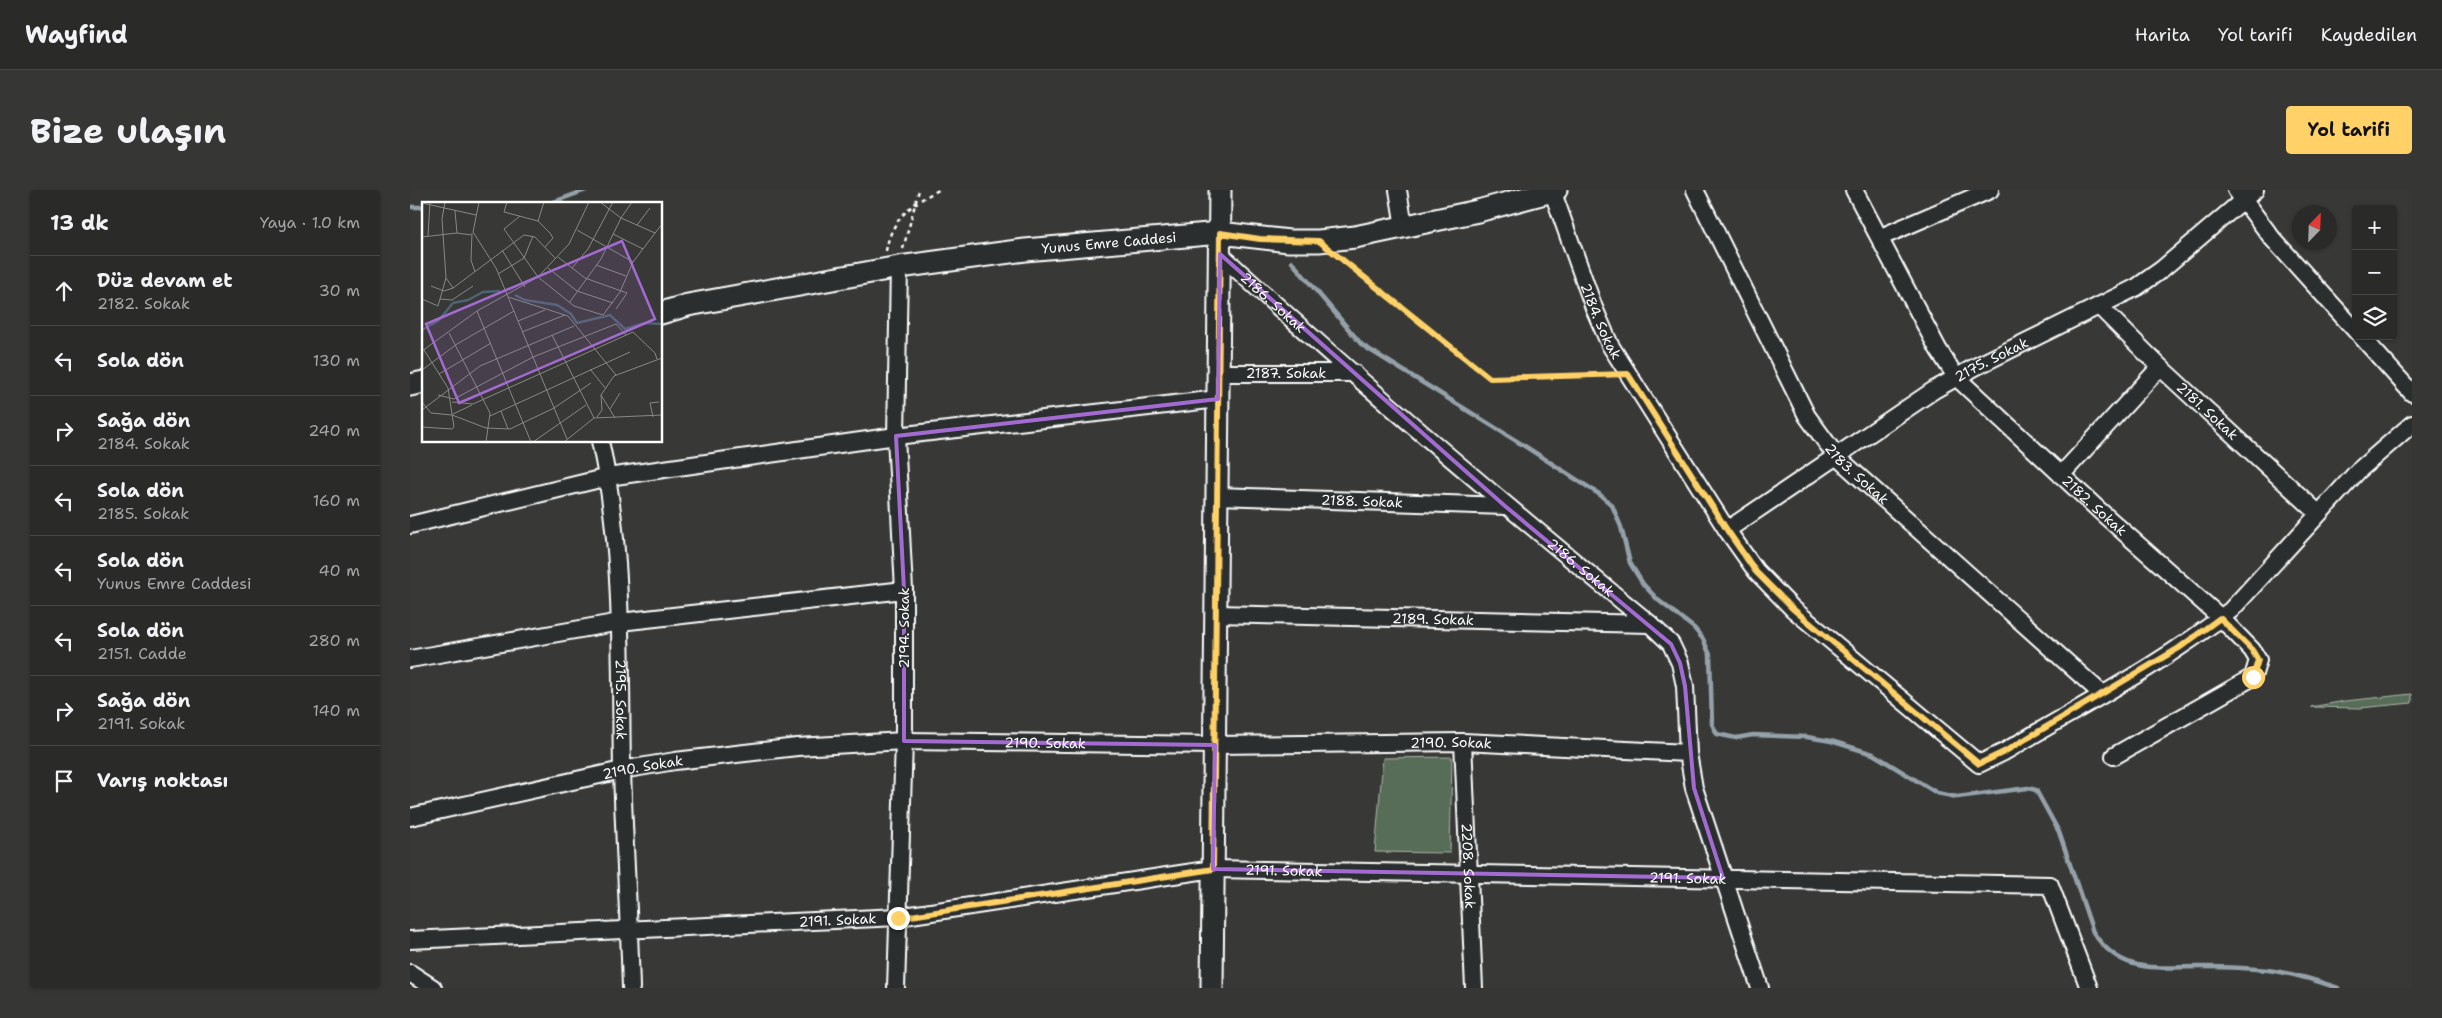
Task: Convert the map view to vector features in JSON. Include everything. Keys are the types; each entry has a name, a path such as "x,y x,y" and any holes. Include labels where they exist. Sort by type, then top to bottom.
{"street":[{"path":"1212,988 1220,190"},
{"path":"1398,190 1404,228"},
{"name":"Yunus Emre Caddesi","path":"662,313 688,305 891,269 1025,250 1220,233 1260,239 1319,241 1404,228 1478,211 1554,190"},
{"name":"2184. Sokak","path":"1554,190 1594,308 1610,346 1727,530 1756,572 1793,609 1979,764 2004,752 2102,694"},
{"name":"2183. Sokak","path":"1695,190 1807,416 1837,457 2102,694"},
{"name":"2182. Sokak","path":"1854,190 1938,349 1956,377 2061,475 2220,618 2252,650 2258,660 2253,677 2114,756"},
{"path":"1881,238 1990,190"},
{"path":"2245,193 2272,238 2352,327"},
{"name":"2175. Sokak","path":"1727,530 1956,377 2137,286 2161,270 2245,193"},
{"name":"2186. Sokak","path":"1220,254 1505,506 1650,624 1671,644 1680,662 1685,686 1688,753 1694,788 1760,988"},
{"name":"2194. Sokak","path":"891,269 896,436 904,590 904,741 896,988"},
{"name":"2181. Sokak","path":"2099,306 2160,367 2318,513"},
{"path":"2365,340 2412,393"},
{"path":"2061,475 2160,367"},
{"name":"2187. Sokak","path":"1218,373 1354,373"},
{"path":"410,525 608,477 896,436 1218,398"},
{"path":"2102,694 2179,648 2231,610 2358,471 2412,424"},
{"name":"2195. Sokak","path":"600,442 608,477 618,574 622,770 632,988"},
{"name":"2188. Sokak","path":"1218,496 1505,506"},
{"path":"410,659 620,622 904,590"},
{"name":"2189. Sokak","path":"1216,614 1650,624"},
{"name":"2190. Sokak","path":"410,817 622,770 728,754 904,741 1215,745 1463,742 1688,753"},
{"name":"2208. Sokak","path":"1463,742 1474,988"},
{"name":"2191. Sokak","path":"410,940 898,918 1213,869 2050,885 2089,988"},
{"path":"410,973 433,988"}],"path":[{"path":"891,269 919,190"},
{"path":"891,269 890,234 896,222 916,202 940,190"},
{"path":"1319,241 1490,378 1628,374"}],"highlighted area":[{"path":"1220,254 1505,506 1671,644 1680,663 1685,686 1694,788 1723,878 1213,869 1215,745 904,741 904,590 896,436 1218,399"}],"green space":[{"path":"2412,694 2412,703 2360,708 2311,707 2345,701"},
{"path":"1452,757 1450,853 1375,852 1383,758"}],"waterway":[{"path":"553,202 586,190"},
{"path":"410,207 422,207"},
{"path":"1292,262 1362,345 1523,445 1599,494 1612,505 1621,527 1630,563 1643,584 1658,600 1694,628 1703,639 1710,655 1712,724 1717,734 1736,738 1753,735 1807,737 1831,741 1873,754 1937,793 1957,797 2028,788 2036,790 2059,832 2093,932 2104,946 2116,956 2129,963 2143,966 2222,967 2268,970 2303,977 2338,988"}],"route":[{"path":"898,918 1213,869 1220,233 1260,239 1319,241 1490,378 1628,374 1727,530 1756,572 1793,609 1979,764 2004,752 2179,648 2220,618 2252,650 2258,660 2253,677"}]}
